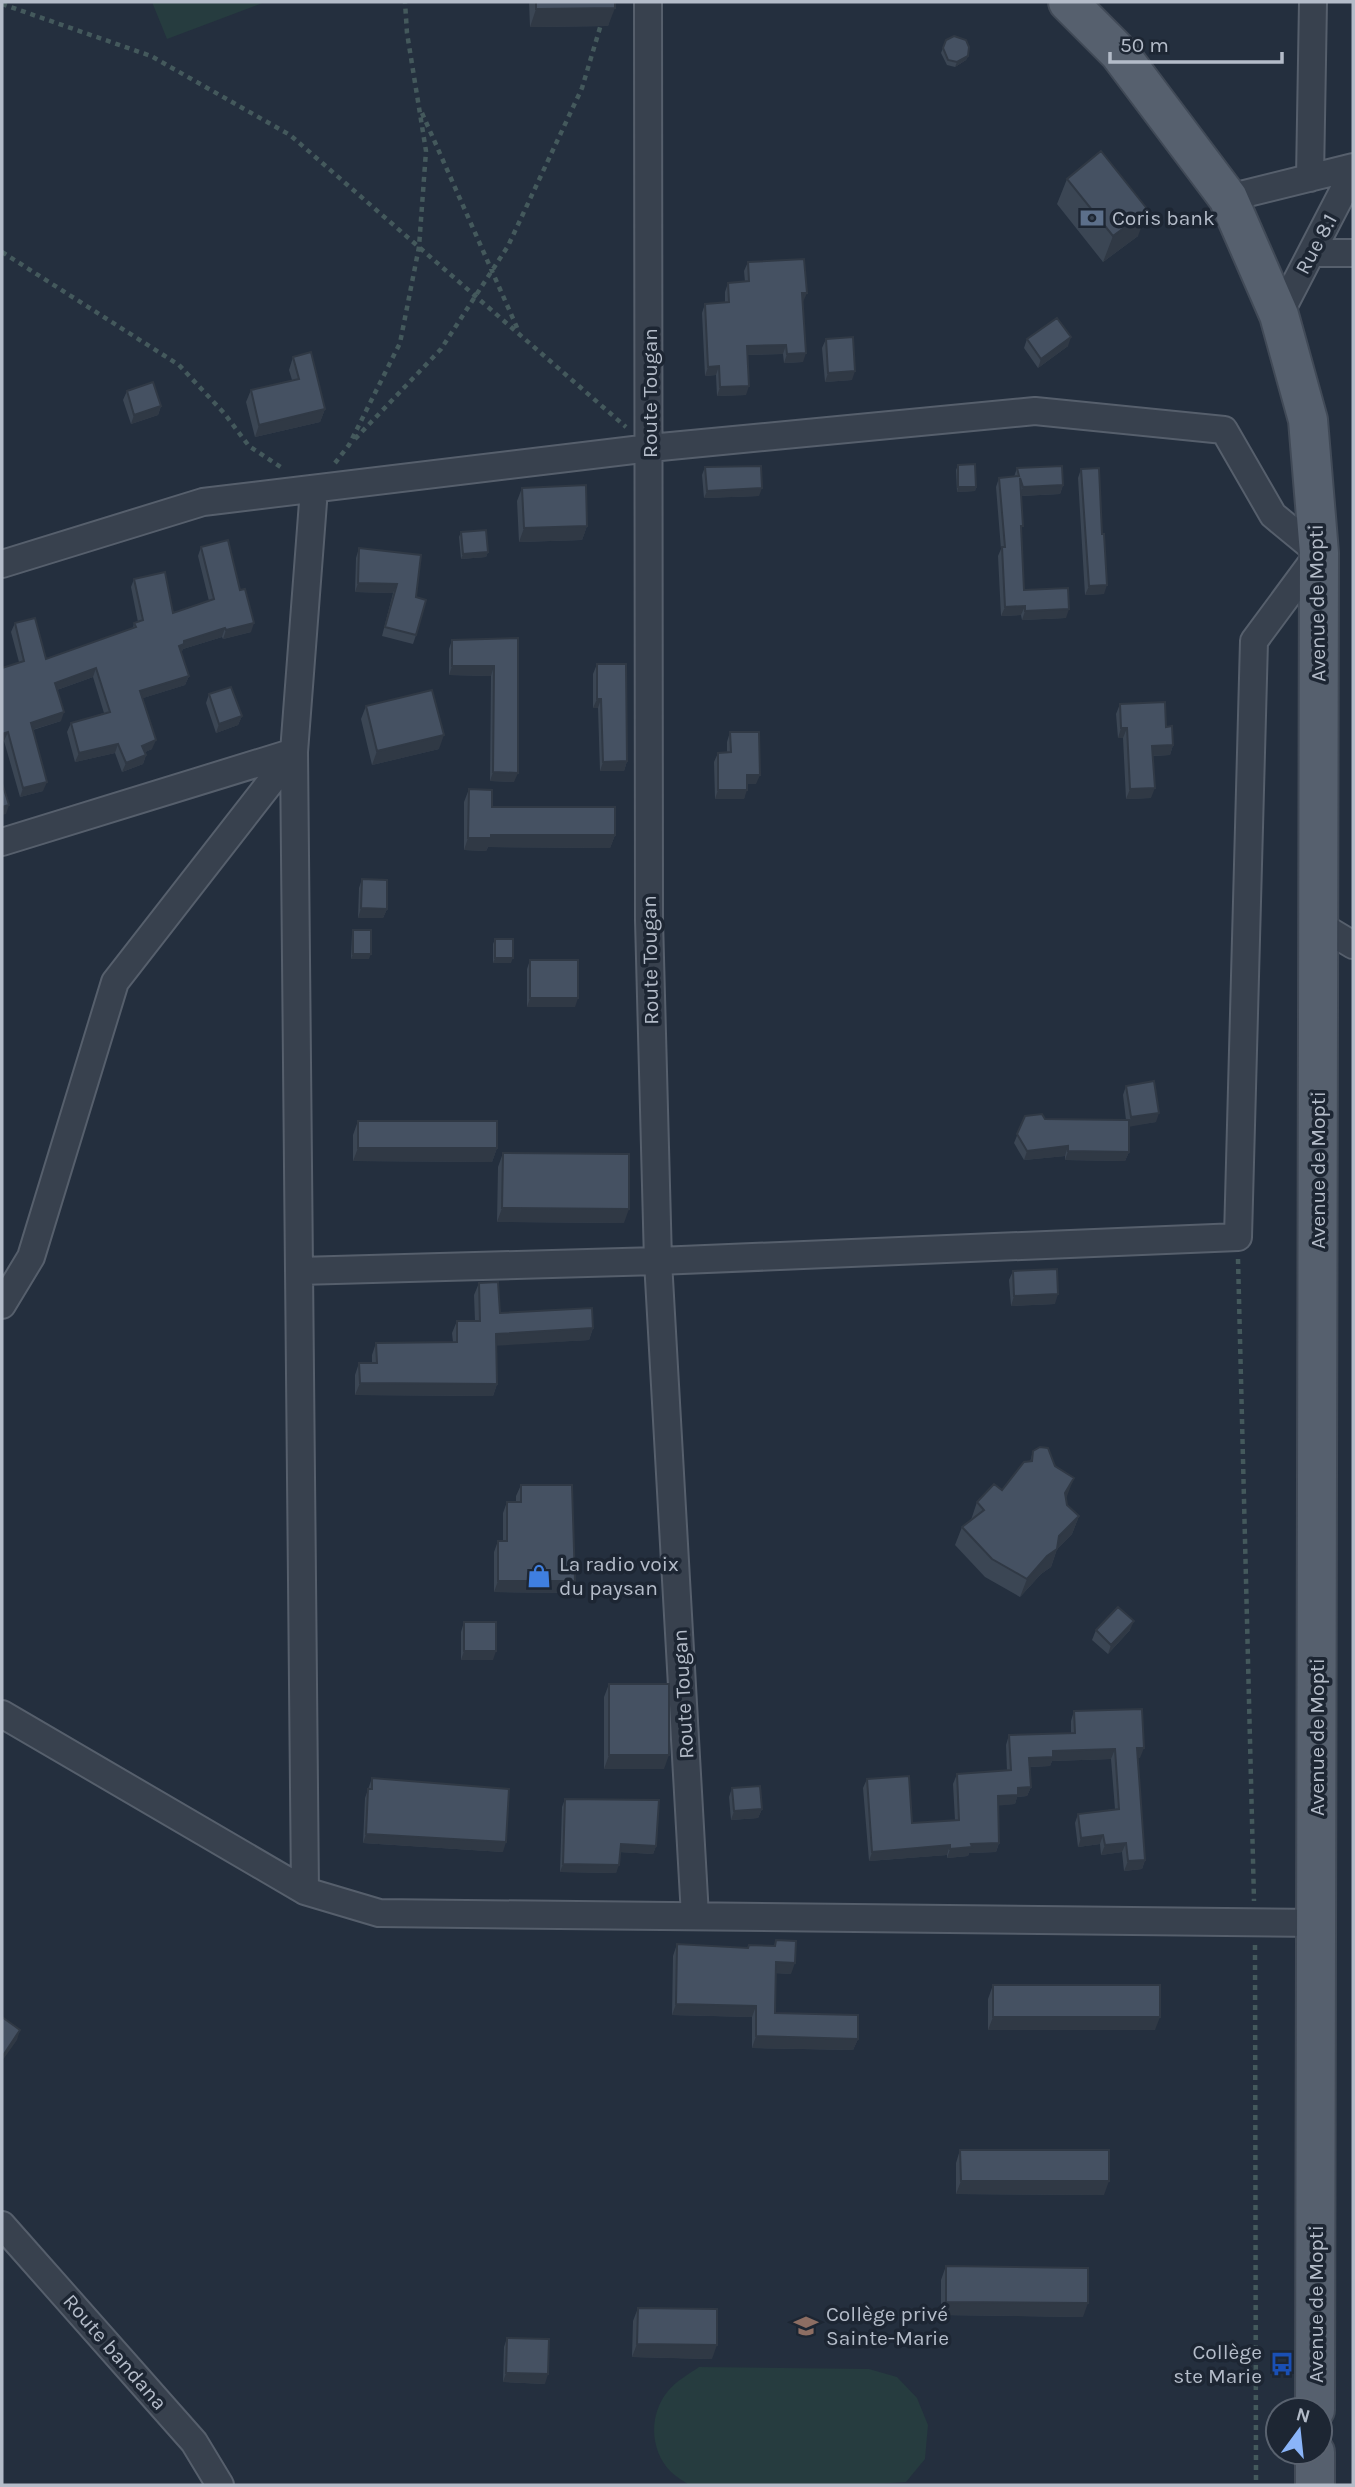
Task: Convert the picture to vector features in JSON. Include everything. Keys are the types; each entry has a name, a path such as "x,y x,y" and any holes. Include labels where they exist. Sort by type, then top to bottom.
{"main road":[{"name":"Avenue de Mopti","path":"1069,2 1119,53 1227,198 1279,315 1308,420 1319,553 1315,2396"},
{"path":"1315,2466 1315,2485"}],"street":[{"name":"Route Tougan","path":"648,2 649,920 658,1261 695,1916"},
{"path":"1310,177 1313,2"},
{"name":"Rue 8.1","path":"1227,198 1310,177 1353,170"},
{"name":"Rue 8.1","path":"1279,315 1353,170"},
{"path":"1312,253 1353,253"},
{"path":"2,564 203,502 650,448 1035,411 1224,430 1273,515 1319,553 1254,642 1238,1237 658,1261 299,1271"},
{"path":"304,1891 293,752 314,489"},
{"path":"2,842 293,752"},
{"path":"2,1305 31,1257 115,982 293,752"},
{"path":"1318,924 1353,945"},
{"path":"2,1713 304,1891 379,1913 1317,1923"},
{"name":"Route bandana","path":"2,2225 194,2442 220,2485"}],"path":[{"path":"349,445 400,343 419,247 426,151 407,33 405,2"},
{"path":"2,4 151,56 290,135 650,448"},
{"path":"2,252 179,365 249,446 314,489 349,445 441,349 508,246 582,88 604,15"},
{"path":"418,104 521,336"},
{"path":"1238,1237 1254,1922 1256,2485"}],"green space":[{"path":"152,2 265,2 167,39"},
{"path":"699,2367 869,2369 897,2377 917,2398 928,2425 925,2459 906,2482 862,2485 689,2485 673,2474 664,2463 655,2443 654,2432 657,2410 668,2391"}],"building":[{"path":"536,2 615,2 615,8 536,9"},
{"path":"954,36 966,40 969,47 968,56 957,62 948,60 943,48 946,40"},
{"path":"1101,151 1148,210 1113,236 1067,179"},
{"path":"804,259 807,293 802,293 806,353 787,354 786,345 747,346 749,386 720,387 719,366 708,367 705,304 729,302 728,283 749,281 748,262"},
{"path":"1057,318 1071,337 1041,359 1027,339"},
{"path":"853,337 855,371 828,373 826,339"},
{"path":"311,352 325,409 259,425 251,390 299,379 293,357"},
{"path":"153,382 161,406 134,415 127,391"},
{"path":"975,464 976,487 958,487 958,465"},
{"path":"761,466 762,488 707,491 705,467"},
{"path":"1062,466 1063,485 1023,487 1020,478 1024,590 1068,588 1069,609 1025,611 1025,606 1005,607 1002,547 1005,547 999,478 1019,476 1017,468"},
{"path":"1099,468 1107,585 1089,586 1081,469"},
{"path":"586,485 587,526 524,528 522,488"},
{"path":"486,530 488,552 463,554 461,532"},
{"path":"228,540 240,590 245,589 254,623 226,630 225,628 184,641 184,644 179,646 189,676 140,691 156,740 142,746 146,755 126,763 118,744 79,753 71,723 110,712 96,668 55,683 64,712 31,723 47,782 23,788 8,732 2,734 2,668 24,661 15,623 35,618 46,659 136,627 134,623 143,620 134,579 165,572 173,613 214,599 201,547"},
{"path":"359,548 421,555 416,597 426,600 416,635 385,627 397,584 358,583"},
{"path":"518,638 518,773 493,772 494,666 452,666 452,640"},
{"path":"597,664 626,664 627,761 603,762 601,699 597,699"},
{"path":"231,687 242,716 219,724 209,694"},
{"path":"432,690 444,735 377,751 366,706"},
{"path":"1165,702 1166,727 1172,726 1173,745 1152,746 1155,788 1130,789 1127,728 1121,728 1120,704"},
{"path":"730,732 759,732 760,775 747,775 747,790 718,790 718,753 731,752"},
{"path":"2,783 9,805 2,807"},
{"path":"469,789 492,790 492,807 615,807 615,835 491,835 491,838 468,838"},
{"path":"362,879 387,880 387,909 361,908"},
{"path":"353,930 371,930 371,954 353,954"},
{"path":"495,939 513,939 513,958 495,958"},
{"path":"530,960 578,960 578,998 530,998"},
{"path":"1154,1081 1159,1113 1131,1117 1126,1086"},
{"path":"1042,1114 1045,1119 1129,1120 1129,1152 1068,1151 1068,1146 1027,1151 1017,1134 1025,1116"},
{"path":"358,1121 497,1121 497,1148 358,1148"},
{"path":"503,1153 629,1154 629,1209 502,1208"},
{"path":"1057,1269 1058,1294 1014,1296 1013,1271"},
{"path":"498,1282 500,1313 592,1308 593,1328 496,1334 497,1384 360,1383 359,1363 377,1363 376,1343 457,1342 457,1321 480,1321 479,1283"},
{"path":"1040,1447 1048,1448 1055,1466 1074,1478 1065,1493 1067,1505 1079,1516 1059,1536 1057,1549 1047,1556 1027,1579 992,1559 962,1527 984,1510 977,1502 994,1484 1002,1490 1024,1462 1032,1461 1033,1451"},
{"path":"521,1485 572,1485 575,1581 498,1581 498,1541 507,1541 507,1502 521,1502"},
{"path":"1118,1607 1134,1621 1111,1645 1096,1630"},
{"path":"464,1622 496,1622 496,1651 464,1651"},
{"path":"609,1684 669,1684 669,1755 609,1755"},
{"path":"1142,1709 1144,1748 1137,1748 1145,1860 1128,1861 1126,1843 1105,1845 1103,1835 1081,1838 1078,1814 1119,1809 1115,1749 1053,1751 1053,1757 1029,1758 1031,1787 1018,1788 1018,1795 998,1796 999,1843 971,1844 972,1847 950,1849 950,1845 872,1852 867,1779 909,1776 912,1823 959,1820 957,1774 1011,1770 1009,1735 1075,1733 1074,1711"},
{"path":"372,1778 509,1789 506,1842 366,1834 368,1789 372,1789"},
{"path":"760,1786 762,1809 734,1811 732,1788"},
{"path":"565,1799 659,1800 656,1846 621,1844 619,1865 563,1864"},
{"path":"776,1940 796,1941 795,1963 776,1962 775,2013 858,2015 858,2039 756,2036 756,2006 676,2004 677,1944 748,1948 749,1945 775,1946"},
{"path":"993,1985 1160,1985 1160,2017 993,2017"},
{"path":"2,2017 20,2030 2,2057"},
{"path":"960,2150 1109,2150 1109,2181 961,2181"},
{"path":"946,2266 1088,2268 1088,2303 946,2302"},
{"path":"638,2308 717,2309 717,2345 637,2344"},
{"path":"507,2338 549,2339 548,2374 506,2373"}],"place":[{"name":"Coris bank","path":"1092,218"},
{"name":"La radio voix du paysan","path":"539,1576"},
{"name":"Collège privé Sainte-Marie","path":"806,2326"},
{"name":"Collège ste Marie","path":"1282,2364"}]}
